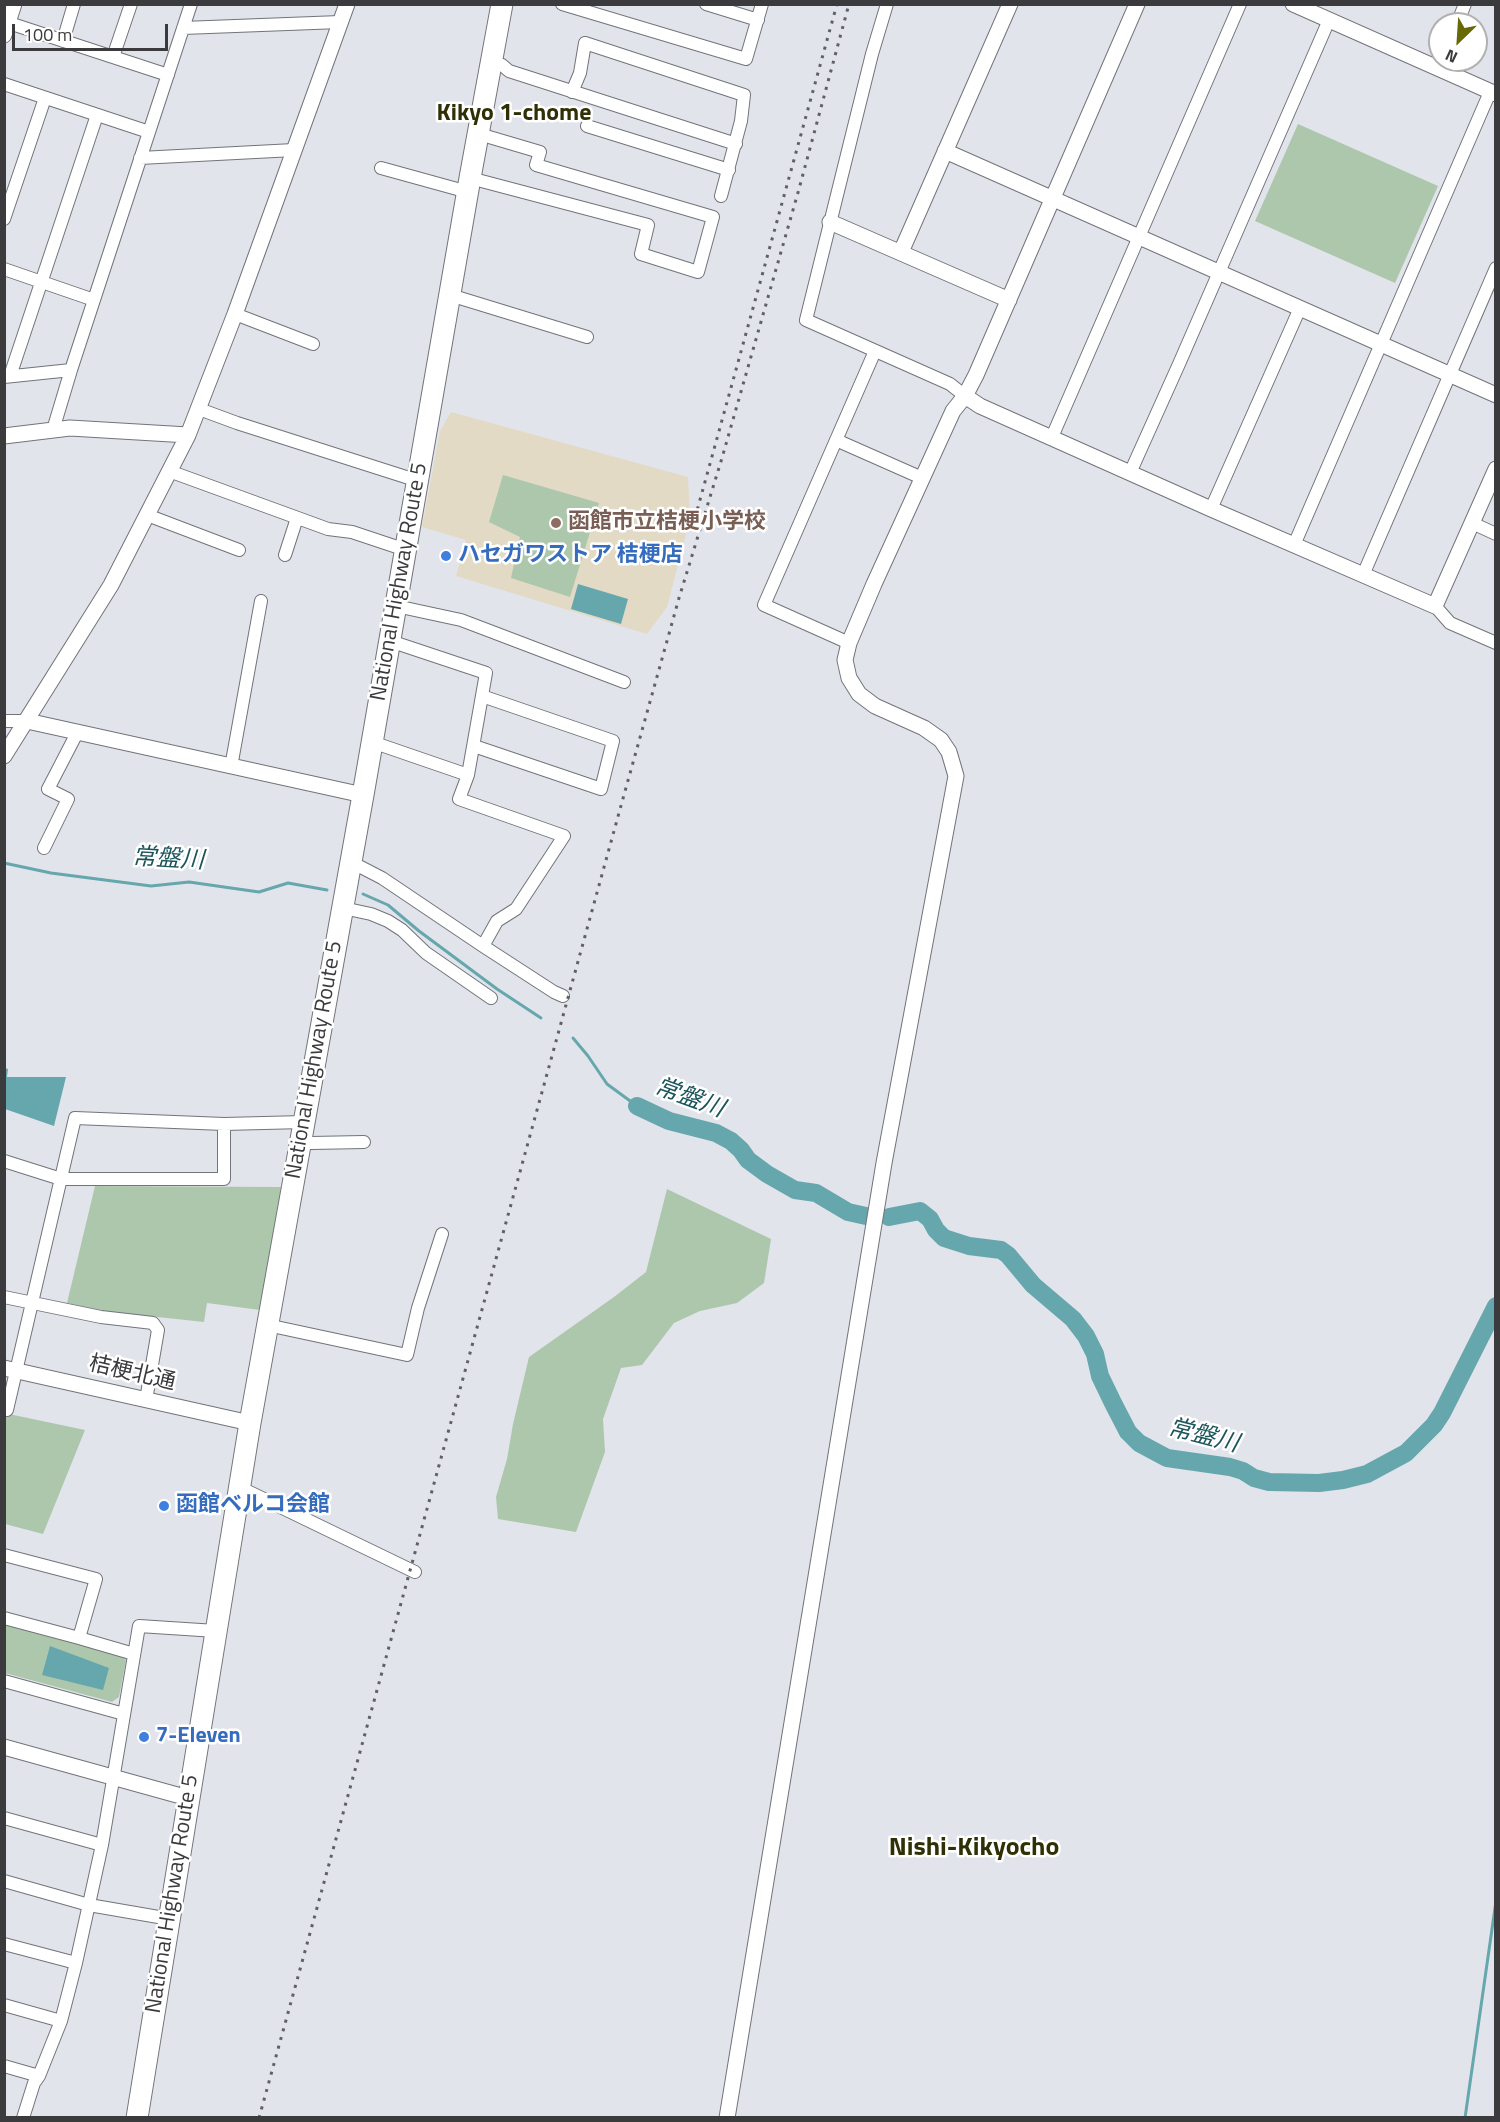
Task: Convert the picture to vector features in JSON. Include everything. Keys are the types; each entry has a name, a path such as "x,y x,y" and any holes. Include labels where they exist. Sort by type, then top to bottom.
{"highway":[{"name":"National Highway Route 5","path":"137,2118 250,1423 502,4"}],"street":[{"path":"14,4 7,29 63,41 168,75"},
{"path":"63,41 74,4"},
{"path":"113,57 131,4"},
{"path":"53,429 191,4"},
{"path":"4,756 111,585 200,409 347,4"},
{"path":"562,4 746,59 762,4"},
{"path":"705,4 758,20"},
{"path":"887,4 872,54 806,321 950,384 980,405 1130,473 1435,606 1450,622 1496,643"},
{"path":"901,252 1010,4"},
{"path":"727,2118 885,1163 956,776 949,752 941,740 924,728 875,706 859,694 849,678 845,660 849,643 922,478 954,411 965,396 1009,300 1137,4"},
{"path":"1052,437 1240,4"},
{"path":"1293,4 1428,60"},
{"path":"1130,473 1329,20"},
{"path":"183,28 340,22"},
{"path":"572,92 580,73 585,43 744,95 736,144 721,196"},
{"path":"492,62 502,65 509,71 736,144"},
{"path":"1294,545 1380,344 1493,93 1454,72"},
{"path":"4,84 149,132"},
{"path":"4,219 45,98"},
{"path":"71,370 7,377 97,115"},
{"path":"587,126 729,170"},
{"path":"381,168 648,225 641,254 698,272 713,217 536,165 540,152 479,134"},
{"path":"141,158 294,150"},
{"path":"945,151 1496,395"},
{"path":"830,222 1009,300"},
{"path":"1363,575 1496,268"},
{"path":"4,269 94,300"},
{"path":"450,295 587,337"},
{"path":"1211,509 1300,308"},
{"path":"235,314 314,344"},
{"path":"849,643 764,605 875,351"},
{"path":"200,409 409,478 419,479"},
{"path":"4,436 53,429 188,435"},
{"path":"836,440 922,478"},
{"path":"1435,606 1496,469"},
{"path":"169,471 328,529 352,532 406,550"},
{"path":"147,515 239,550"},
{"path":"285,555 297,518"},
{"path":"1472,523 1496,534"},
{"path":"231,767 261,601"},
{"path":"396,606 460,620 624,682"},
{"path":"390,641 486,673 468,775 459,799 564,836 516,909 497,921 483,946"},
{"path":"474,746 601,789 613,741 482,696"},
{"path":"4,721 27,721 363,795"},
{"path":"44,848 68,799 48,789 77,733"},
{"path":"372,742 468,775"},
{"path":"351,862 381,878 563,996"},
{"path":"343,908 371,914 388,921 402,930 426,953 491,998"},
{"path":"7,1410 10,1369 32,1303 75,1118 224,1124 303,1131 311,1143 364,1142"},
{"path":"4,1161 61,1179 224,1179 224,1124"},
{"path":"267,1325 407,1355 418,1308 442,1234"},
{"path":"4,1297 101,1317 153,1323 158,1330 146,1400"},
{"name":"桔梗北通","path":"10,1369 250,1423"},
{"path":"240,1487 415,1572"},
{"path":"4,1555 96,1579 79,1638"},
{"path":"4,1618 134,1654"},
{"path":"23,2118 34,2083 61,2021 76,1963 115,1778 139,1626 216,1631"},
{"path":"4,1681 124,1714"},
{"path":"4,1747 188,1798"},
{"path":"4,1818 102,1845"},
{"path":"4,1881 89,1905 170,1919"},
{"path":"4,1944 76,1963"},
{"path":"4,2005 61,2021"},
{"path":"4,2066 39,2076"}],"shaded area":[{"name":"函館市立桔梗小学校","path":"451,412 688,477 690,519 667,607 647,634 456,576 466,540 422,527 440,431"}],"green space":[{"path":"1298,124 1438,186 1395,283 1255,221"},
{"path":"503,475 599,503 570,597 511,578 520,537 489,522"},
{"path":"95,1186 281,1187 260,1310 207,1303 204,1322 102,1311 67,1303"},
{"path":"667,1189 771,1239 764,1283 737,1303 700,1311 674,1323 642,1365 621,1368 603,1419 605,1452 576,1532 498,1519 496,1497 507,1459 529,1357 646,1272"},
{"path":"4,1413 85,1430 43,1534 5,1524"},
{"path":"4,1623 122,1655 126,1660 119,1697 112,1702 5,1673"}],"water":[{"path":"578,584 628,599 621,624 571,609"},
{"path":"5,1068 8,1069 7,1077 66,1077 54,1126 5,1109"},
{"path":"50,1646 109,1668 103,1690 42,1675"}],"waterway":[{"name":"常盤川","path":"4,863 51,873 151,886 189,882 259,892 288,883 327,890"},
{"name":"常盤川","path":"363,894 388,905 497,989 541,1018"},
{"name":"常盤川","path":"573,1038 607,1084 637,1106"},
{"name":"常盤川","path":"637,1106 669,1121 716,1133 731,1141 748,1160 767,1174 795,1190 816,1193 848,1212 866,1216"},
{"name":"常盤川","path":"889,1217 920,1211 930,1219 944,1238 969,1246 1001,1250 1008,1255 1033,1285 1073,1319 1086,1336 1095,1354 1100,1376 1113,1403 1128,1432 1139,1443 1167,1458 1230,1467 1269,1482 1319,1483 1343,1480 1367,1474 1406,1453 1434,1425 1442,1413 1496,1306"},
{"path":"1465,2118 1496,1901"}],"railway":[{"path":"695,518 837,4"},
{"path":"259,2118 622,802 679,598 722,458 799,189 849,4"}],"place":[{"name":"函館市立桔梗小学校","path":"556,523"},
{"name":"ハセガワストア 桔梗店","path":"446,556"},
{"name":"函館ベルコ会館","path":"164,1506"},
{"name":"7-Eleven","path":"144,1737"}],"district":[{"name":"Kikyo 1-chome","path":"514,114"},
{"name":"Nishi-Kikyocho","path":"974,1849"}]}
